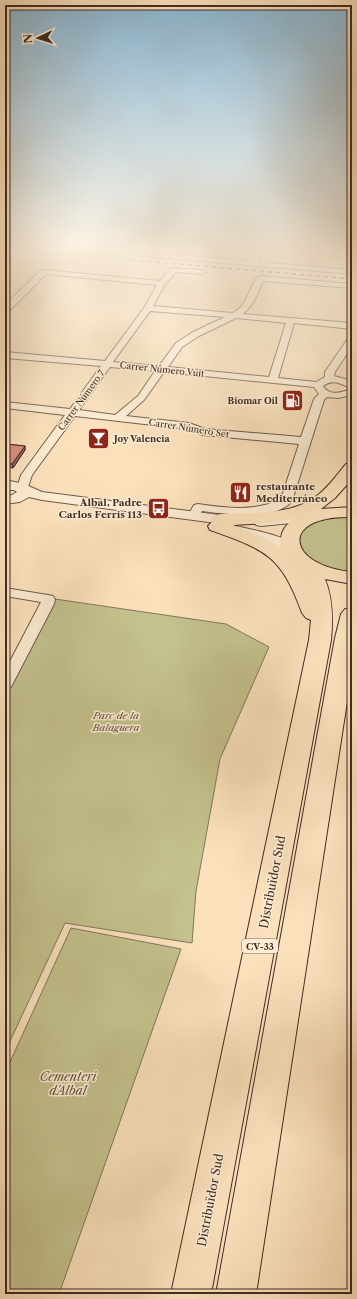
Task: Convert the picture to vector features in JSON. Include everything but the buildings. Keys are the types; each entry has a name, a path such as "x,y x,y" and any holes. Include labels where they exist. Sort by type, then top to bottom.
{"highway":[{"path":"218,523 281,515 306,510 321,501 352,468"},
{"path":"328,512 344,493 352,476"},
{"path":"291,548 290,537 295,526 307,518 328,512 352,512"},
{"path":"218,523 273,550 284,560 294,573 306,595 343,630"},
{"name":"CV-33","path":"291,548 297,558 308,566 323,573 352,578"},
{"name":"Distribuïdor Sud","path":"308,566 316,581 323,610 343,630"},
{"name":"Distribuïdor Sud","path":"191,1294 343,630"},
{"name":"Distribuïdor Sud","path":"236,1294 343,630"}],"street":[{"name":"Carrer Número 7","path":"16,489 148,309"},
{"path":"155,309 352,326"},
{"path":"117,418 141,398 179,345 196,334 236,316 243,309"},
{"path":"272,380 291,321"},
{"path":"331,380 329,376 330,372 352,339"},
{"name":"Carrer Número Vuit","path":"5,355 318,385"},
{"path":"349,382 331,380 322,381 318,385 319,390 325,393 341,395 352,401"},
{"path":"341,395 352,392"},
{"path":"193,517 198,507 235,512 258,510 280,505 286,501 319,400 325,393"},
{"name":"Carrer Número Set","path":"5,405 196,428 204,432 306,441"},
{"path":"16,489 42,496 193,517 253,533 291,548"},
{"path":"16,489 218,523 258,522 307,518"},
{"path":"5,592 48,600 48,604 5,684"}],"green space":[{"path":"330,516 352,516 352,573 324,568 301,552 297,543 299,534 305,526"},
{"name":"Parc de la Balaguera","path":"55,599 226,624 269,647 220,759 196,891 192,943 65,923 5,1052 5,694"},
{"name":"Cementeri d'Albal","path":"71,928 181,949 59,1294 5,1294 5,1073"}],"place":[{"name":"Biomar Oil","path":"293,400"},
{"name":"Joy Valencia","path":"99,438"},
{"name":"restaurante Mediterráneo","path":"241,492"},
{"name":"Albal, Padre Carlos Ferris 113","path":"158,508"}]}
